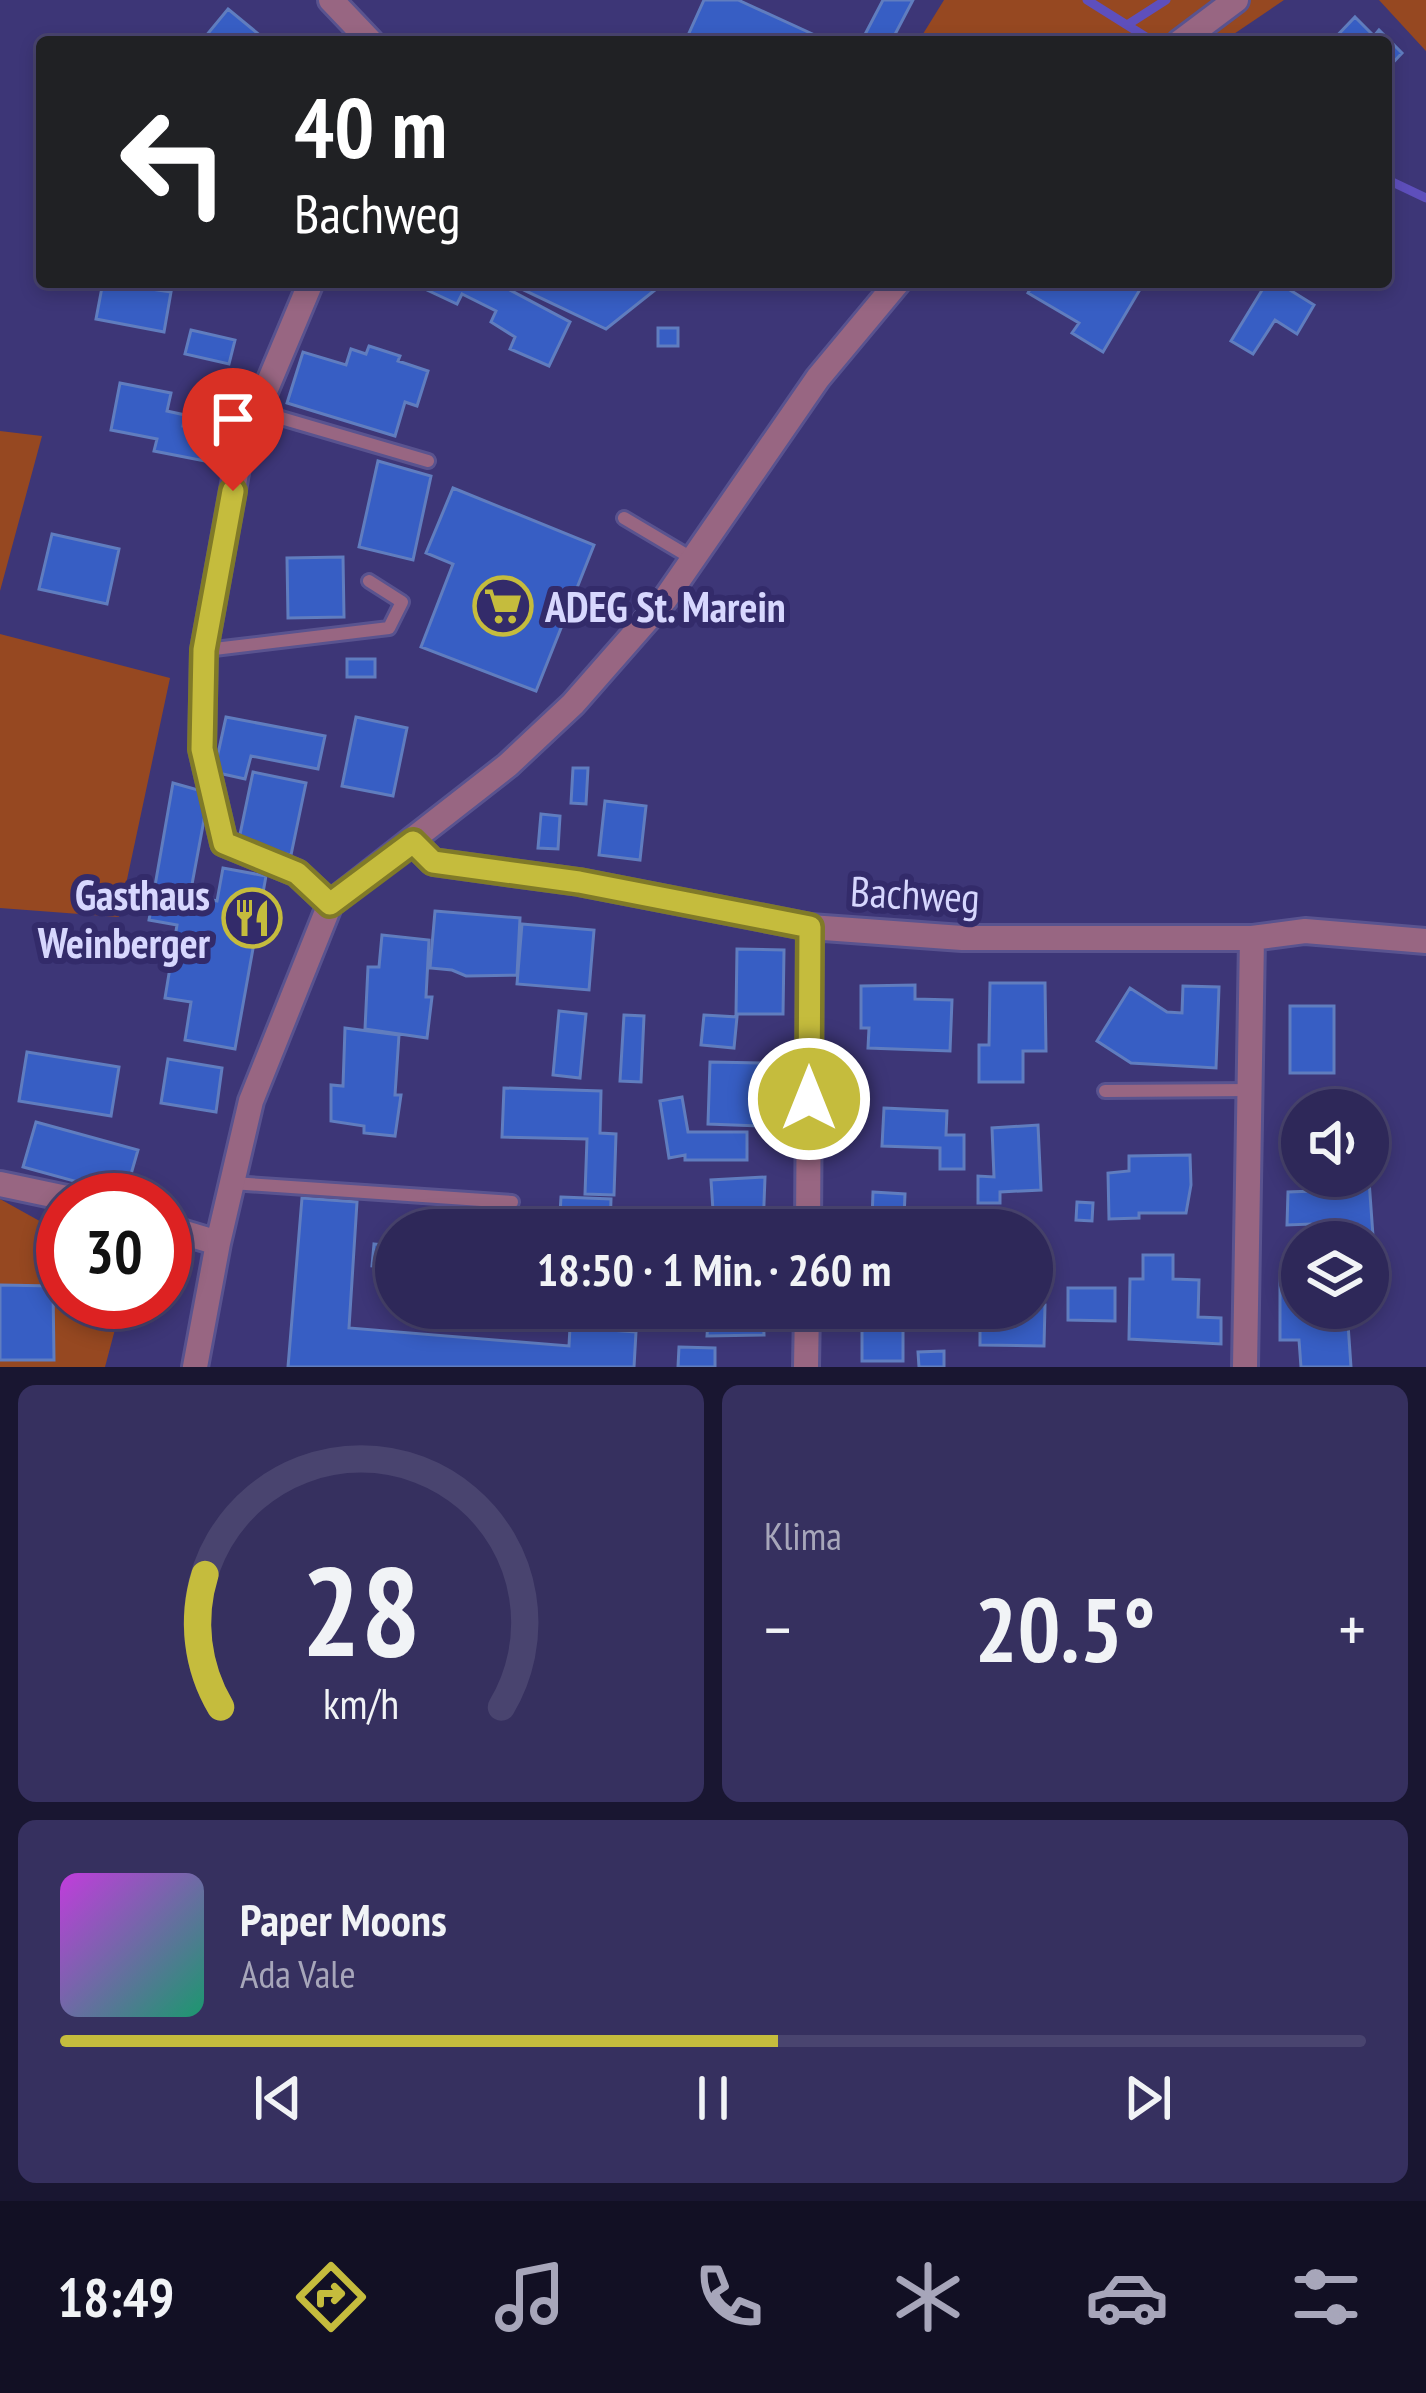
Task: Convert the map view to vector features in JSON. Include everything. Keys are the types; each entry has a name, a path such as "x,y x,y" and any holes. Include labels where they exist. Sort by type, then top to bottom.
{"street":[{"path":"331,0 365,36"},
{"path":"1188,36 1236,0"},
{"path":"308,288 240,451 204,650 202,749 224,843 297,873 330,904"},
{"path":"195,1367 251,1101 330,904 508,765 573,704 666,598 818,378 893,288"},
{"name":"Bachweg","path":"413,842 433,862 579,882 810,927 962,938 1252,938 1305,932 1426,941"},
{"path":"808,1209 810,927"},
{"path":"1245,1367 1252,938"},
{"path":"0,1184 36,1192"},
{"path":"192,1235 218,1243"},
{"path":"806,1367 807,1329"}],"lane":[{"path":"257,411 428,461"},
{"path":"625,518 693,559"},
{"path":"204,650 389,628 402,602 369,581"},
{"path":"1105,1091 1250,1090"},
{"path":"232,1183 512,1202"}],"shaded area":[{"path":"944,0 1284,0 1231,36 922,36"},
{"path":"1379,0 1426,0 1426,51 1425,50"},
{"path":"0,431 42,436 0,591"},
{"path":"0,634 170,678 119,917 0,908"},
{"path":"0,1199 36,1219 36,1329 115,1329 105,1367 0,1367"}],"building":[{"path":"704,0 738,0 817,36 688,36"},
{"path":"883,0 913,0 894,36 864,36"},
{"path":"228,9 261,36 206,36"},
{"path":"1355,17 1374,36 1337,36"},
{"path":"1392,43 1402,53 1392,64"},
{"path":"102,288 171,292 164,332 96,319"},
{"path":"423,288 506,288 570,322 549,366 510,349 515,337 491,322 496,311 462,294 457,304"},
{"path":"520,288 655,290 606,329"},
{"path":"1031,288 1141,288 1103,352 1072,333 1079,323 1028,293"},
{"path":"1263,288 1287,288 1314,305 1297,334 1275,320 1253,354 1231,341"},
{"path":"658,328 678,328 678,346 658,346"},
{"path":"191,330 235,340 229,364 185,354"},
{"path":"369,346 428,371 417,406 405,402 395,436 287,403 303,352 346,365 351,349 366,354"},
{"path":"120,383 171,393 167,411 185,415 183,426 211,431 205,461 154,451 157,439 111,430"},
{"path":"378,461 431,476 413,560 359,547"},
{"name":"ADEG St. Marein","path":"453,488 594,545 536,691 421,647 453,564 426,553"},
{"path":"52,534 119,549 107,604 39,589"},
{"path":"343,557 344,617 288,618 287,558"},
{"path":"347,659 375,659 375,677 347,677"},
{"path":"226,717 325,736 318,769 251,756 245,779 214,772"},
{"path":"356,717 407,728 393,796 342,786"},
{"path":"573,768 588,768 586,804 571,803"},
{"path":"253,772 306,783 291,855 238,844"},
{"path":"173,783 209,793 190,895 217,901 223,868 266,876 235,1049 185,1040 191,1002 165,998 177,925 149,920"},
{"path":"605,801 646,806 640,860 599,855"},
{"path":"541,814 560,816 558,849 538,848"},
{"path":"435,911 520,918 517,975 466,976 430,968"},
{"path":"522,924 594,930 589,990 517,984"},
{"path":"382,935 429,940 426,997 432,997 427,1038 365,1029 368,967 379,967"},
{"path":"737,949 784,950 783,1014 736,1014"},
{"path":"990,983 1045,983 1046,1051 1023,1051 1023,1082 979,1082 979,1045 989,1045"},
{"path":"915,985 915,999 952,1000 950,1051 868,1048 869,1028 861,1028 861,986"},
{"path":"1183,986 1219,987 1216,1068 1131,1063 1097,1041 1130,988 1167,1012 1182,1013"},
{"path":"1290,1006 1334,1006 1334,1073 1290,1073"},
{"path":"559,1011 586,1014 580,1078 553,1075"},
{"path":"624,1015 644,1016 641,1082 620,1081"},
{"path":"704,1015 737,1017 734,1048 701,1045"},
{"path":"345,1028 399,1035 395,1095 401,1095 395,1136 364,1133 364,1126 331,1121 331,1085 343,1086"},
{"path":"27,1052 119,1067 111,1116 19,1101"},
{"path":"168,1059 222,1068 216,1112 161,1103"},
{"path":"710,1062 761,1063 759,1126 708,1124"},
{"path":"504,1088 601,1091 600,1133 616,1134 614,1195 585,1194 587,1139 502,1137"},
{"path":"682,1097 688,1132 747,1132 747,1160 669,1158 660,1101"},
{"path":"884,1108 947,1111 946,1135 964,1135 964,1169 940,1169 940,1148 882,1146"},
{"path":"36,1122 138,1150 131,1173 45,1173 23,1167"},
{"path":"1038,1125 1041,1190 1000,1192 1000,1203 978,1203 978,1176 994,1177 992,1128"},
{"path":"1190,1155 1186,1213 1139,1213 1139,1218 1109,1219 1108,1173 1129,1171 1129,1156"},
{"path":"765,1177 764,1209 713,1209 711,1180"},
{"path":"873,1192 905,1194 904,1209 872,1209"},
{"path":"561,1197 611,1199 611,1209 560,1209"},
{"path":"1288,1197 1370,1197 1372,1221 1287,1221"},
{"path":"302,1198 357,1202 349,1328 569,1346 570,1329 636,1332 634,1367 288,1367"},
{"path":"1077,1202 1093,1203 1092,1221 1076,1220"},
{"path":"1143,1255 1173,1255 1173,1279 1199,1280 1198,1317 1221,1318 1221,1344 1129,1339 1130,1279 1143,1279"},
{"path":"1281,1276 1281,1329 1348,1329 1351,1367 1301,1367 1299,1340 1280,1340"},
{"path":"0,1285 36,1286 36,1329 54,1329 54,1360 0,1360"},
{"path":"1068,1288 1115,1288 1115,1321 1068,1320"},
{"path":"708,1329 764,1329 764,1335 707,1336"},
{"path":"862,1329 903,1329 903,1361 862,1361"},
{"path":"980,1329 1044,1329 1044,1346 980,1345"},
{"path":"679,1347 715,1348 715,1367 678,1367"},
{"path":"944,1351 944,1367 919,1367 918,1352"}],"waterway":[{"path":"1087,0 1144,36"},
{"path":"1127,25 1166,0"},
{"path":"1392,182 1426,198"}],"place":[{"name":"ADEG St. Marein","path":"503,606"},
{"name":"Gasthaus Weinberger","path":"252,918"}],"route":[{"path":"233,491 204,650 202,749 224,843 297,873 330,904 413,842 433,862 579,882 810,927 809,1099"}]}
